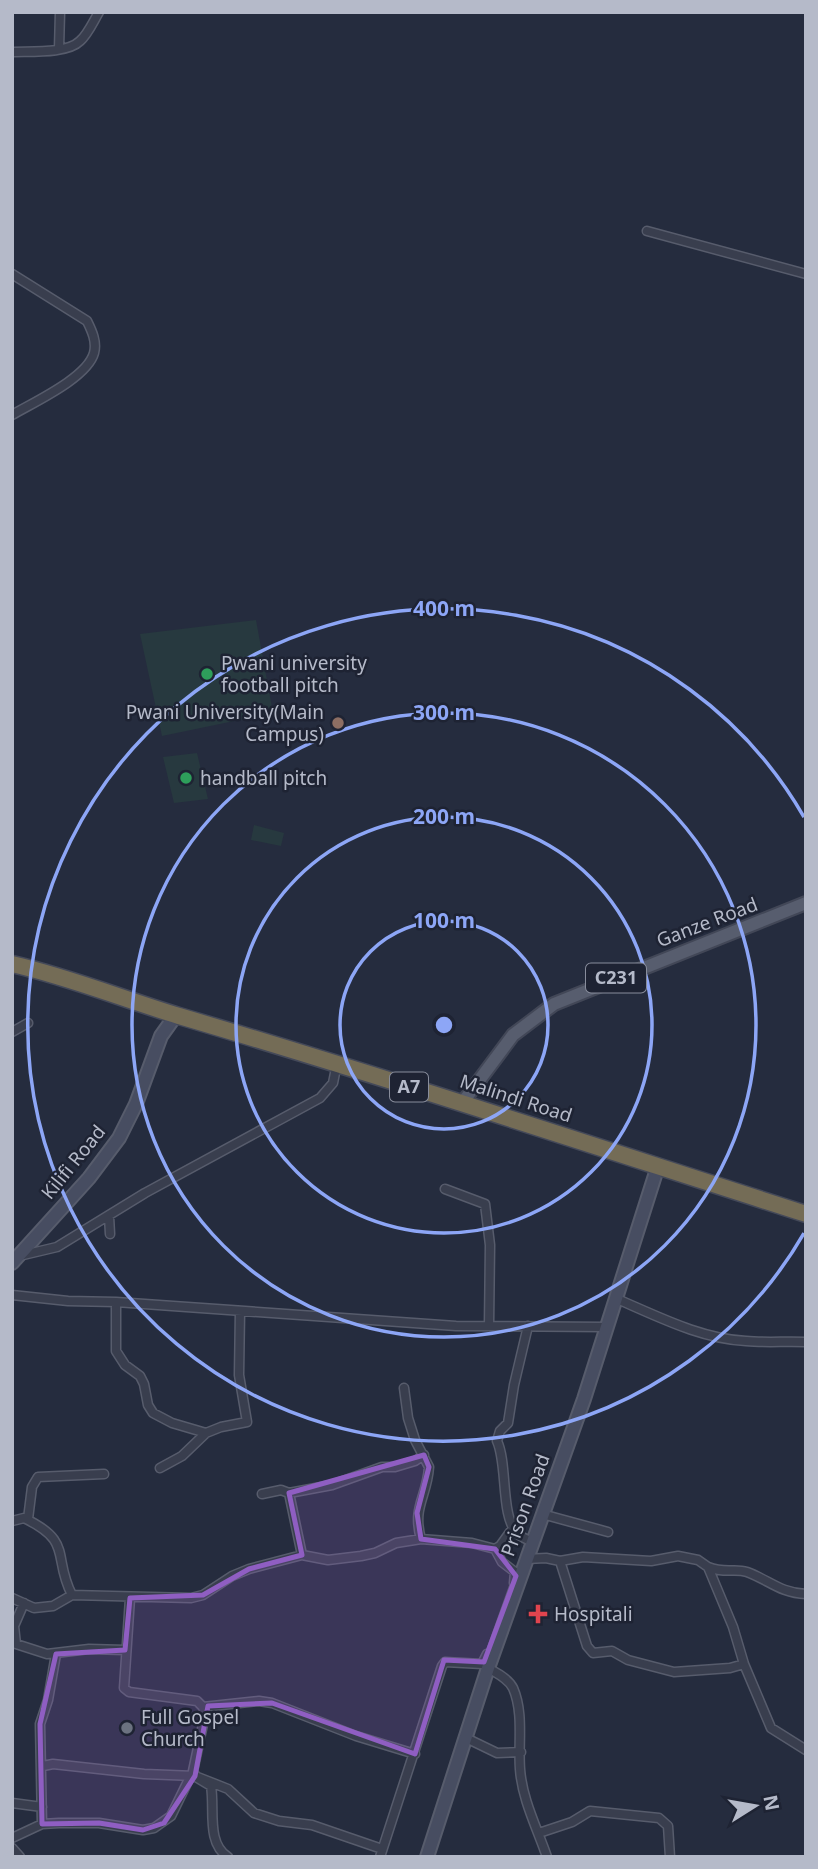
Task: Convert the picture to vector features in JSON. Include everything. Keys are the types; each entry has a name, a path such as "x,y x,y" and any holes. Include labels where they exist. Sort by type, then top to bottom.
{"highway":[{"name":"Malindi Road","path":"12,964 95,987 169,1013 463,1102 806,1214"}],"main road":[{"name":"Ganze Road","path":"463,1102 513,1035 554,1003 806,903"}],"street":[{"path":"59,49 60,12"},
{"path":"12,52 59,49 75,45 99,12"},
{"path":"647,231 806,274"},
{"path":"12,274 88,321 95,348 83,370 12,415"},
{"name":"Kilifi Road","path":"15,1259 89,1178 119,1138 136,1104 169,1013"},
{"path":"12,1031 28,1023"},
{"path":"15,1259 57,1247 189,1168 320,1098 333,1083 337,1063"},
{"name":"Prison Road","path":"427,1857 488,1668 584,1399 658,1166"},
{"path":"445,1189 485,1204 490,1245 489,1326"},
{"path":"109,1216 110,1234"},
{"path":"12,1295 68,1301 489,1326 607,1327"},
{"path":"617,1299 658,1317 725,1338 806,1342"},
{"path":"116,1302 116,1351 125,1365 140,1376 153,1413 172,1423 206,1433"},
{"path":"160,1468 182,1456 206,1433 247,1422 239,1375 240,1311"},
{"path":"528,1326 508,1423 500,1431 497,1441 502,1452 513,1528 517,1534 533,1542"},
{"path":"404,1388 408,1418 415,1440 429,1467 417,1513 416,1523 421,1539"},
{"path":"262,1494 281,1490 289,1493 332,1485 382,1467 395,1467 415,1461 424,1455"},
{"path":"28,1519 32,1487 38,1477 104,1474"},
{"path":"289,1493 302,1555"},
{"path":"542,1514 608,1532"},
{"path":"12,1521 28,1519 42,1527 57,1542 62,1554 63,1575 72,1595"},
{"path":"12,1598 34,1608 43,1608 53,1606 72,1595 191,1598 203,1595 232,1576 249,1569 302,1555 328,1560 375,1553 396,1543 421,1539 472,1543 495,1549 513,1528"},
{"path":"43,1766 53,1764 144,1774 193,1775 228,1789 254,1813 279,1821 312,1825 381,1853 442,1666 445,1662 454,1661 482,1664 494,1640 516,1576 515,1572 502,1562 495,1549"},
{"path":"526,1559 546,1558 560,1561 583,1557 651,1561 678,1556 698,1560 708,1567 727,1572 748,1572 783,1591 806,1594"},
{"path":"560,1561 587,1646 593,1653 612,1651 628,1660 674,1672 730,1668 744,1664"},
{"path":"708,1567 771,1728 806,1750"},
{"path":"12,1838 42,1824 99,1823 143,1830 154,1828 171,1816 193,1775 205,1715 203,1707 197,1701 127,1692 124,1685 130,1598"},
{"path":"24,1603 14,1626 16,1644 56,1654 89,1649 125,1650"},
{"path":"42,1824 43,1766 40,1724 48,1700 56,1654"},
{"path":"488,1668 502,1676 513,1688 519,1717 520,1769 525,1794 547,1857"},
{"path":"203,1707 259,1701 272,1703 356,1736 415,1754"},
{"path":"466,1738 488,1750 521,1752"},
{"path":"193,1775 211,1786 214,1838 226,1856 213,1857"},
{"path":"12,1803 42,1807"},
{"path":"539,1833 576,1820 590,1811 659,1818 668,1826 670,1857"},
{"path":"12,1848 20,1857"}],"highlighted area":[{"path":"424,1455 429,1467 417,1513 421,1539 495,1549 516,1576 484,1662 444,1660 415,1754 272,1703 208,1706 195,1776 164,1823 143,1830 99,1823 42,1824 40,1724 56,1654 125,1650 130,1598 203,1595 249,1569 302,1555 289,1493"}],"shaded area":[{"name":"Pwani university football pitch","path":"256,620 273,713 162,736 140,634"},
{"name":"handball pitch","path":"197,753 208,799 174,803 163,757"},
{"path":"254,825 284,833 281,846 251,840"}],"place":[{"name":"Pwani university football pitch","path":"207,674"},
{"name":"Pwani University(Main Campus)","path":"338,723"},
{"name":"handball pitch","path":"186,778"},
{"name":"Hospitali","path":"538,1614"},
{"name":"Full Gospel Church","path":"127,1728"}]}
